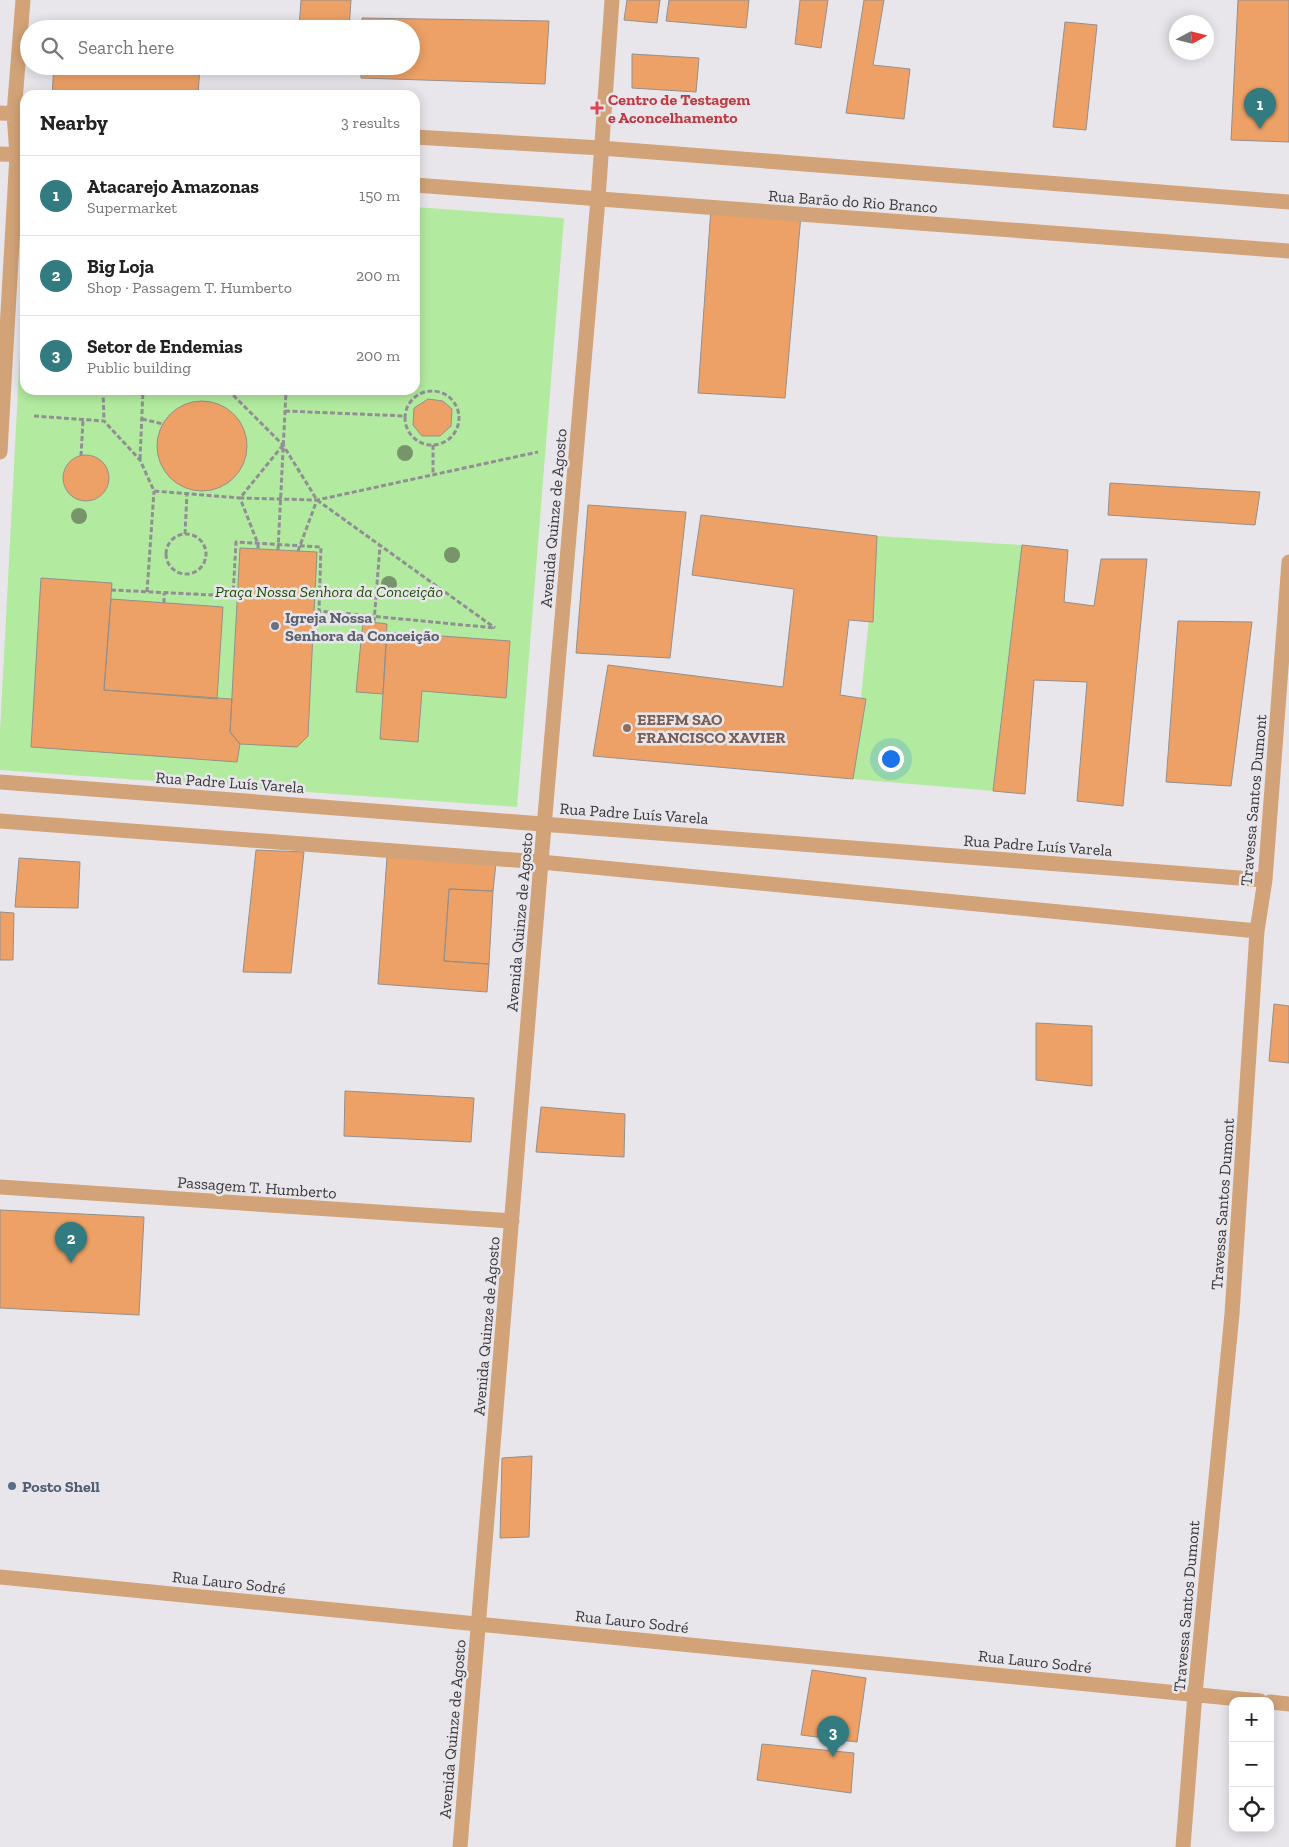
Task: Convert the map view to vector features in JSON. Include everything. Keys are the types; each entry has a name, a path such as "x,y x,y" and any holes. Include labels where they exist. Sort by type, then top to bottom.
{"street":[{"path":"20,20 22,0"},
{"name":"Avenida Quinze de Agosto","path":"460,1847 598,199 612,0"},
{"path":"20,25 13,114 20,150"},
{"name":"Rua Barão do Rio Branco","path":"420,137 601,148 1289,202"},
{"path":"0,154 20,155"},
{"path":"0,452 20,169"},
{"name":"Rua Barão do Rio Branco","path":"420,185 1289,251"},
{"name":"Travessa Santos Dumont","path":"1183,1847 1232,1314 1257,931 1265,880 1289,562"},
{"name":"Rua Padre Luís Varela","path":"0,782 1265,880"},
{"path":"0,821 541,862 1257,931"},
{"name":"Passagem T. Humberto","path":"0,1187 512,1221"},
{"name":"Rua Lauro Sodré","path":"0,1578 1229,1698"},
{"path":"1274,1702 1289,1704"}],"path":[{"path":"417,395 407,408 405,416 410,433 424,444 443,443 456,431 459,422 456,404 451,397 443,392 426,391 420,393"},
{"path":"104,395 104,421 140,460 154,491 147,592"},
{"path":"140,460 143,395"},
{"path":"111,590 234,596 236,542 298,548 321,547 319,611 495,628 317,500 283,445 233,395"},
{"path":"278,550 286,395"},
{"path":"285,411 405,416"},
{"path":"34,416 104,421"},
{"path":"82,456 83,420"},
{"path":"142,420 162,424"},
{"path":"240,498 283,445"},
{"path":"433,445 433,475"},
{"path":"154,491 240,498 317,500 538,452"},
{"path":"185,534 188,493"},
{"path":"240,498 258,544 258,549"},
{"path":"298,548 317,500"},
{"path":"185,534 192,534 202,543 206,555 200,568 188,574 175,571 167,561 166,555 169,542 185,534"},
{"path":"374,622 380,546"},
{"path":"164,593 164,603"}],"green space":[{"name":"Praça Nossa Senhora da Conceição","path":"420,207 564,218 517,807 0,770 0,731 20,352 20,395 420,395"},
{"path":"877,536 1022,545 993,791 853,779"}],"building":[{"path":"301,0 351,0 350,20 300,20"},
{"path":"627,0 660,0 657,23 624,20"},
{"path":"669,0 749,0 746,28 666,21"},
{"path":"800,0 828,0 821,48 795,44"},
{"path":"864,0 884,0 873,65 910,69 904,119 846,113"},
{"path":"1238,0 1289,0 1289,142 1231,140"},
{"path":"362,18 549,21 545,84 361,78 361,75 420,75 420,20 362,20"},
{"path":"1065,22 1097,25 1086,130 1053,127"},
{"path":"632,54 699,58 696,92 632,88"},
{"path":"53,75 199,75 198,90 52,90"},
{"path":"711,208 801,215 785,398 698,393"},
{"path":"428,399 443,401 452,409 451,426 440,436 422,436 413,425 414,408"},
{"path":"202,401 219,404 234,414 244,429 247,446 244,463 234,478 219,488 202,491 185,488 170,478 160,463 157,446 160,429 170,414 185,404"},
{"path":"86,455 99,459 105,465 109,478 105,491 99,497 86,501 73,497 67,491 63,478 67,465 73,459"},
{"path":"1110,483 1260,492 1255,525 1108,515"},
{"path":"588,505 686,512 670,658 576,653"},
{"path":"701,515 877,536 873,622 849,620 840,695 866,699 853,779 593,756 608,665 783,687 794,589 692,575"},
{"path":"1022,545 1068,550 1064,602 1094,606 1101,559 1147,559 1123,806 1077,801 1087,682 1034,680 1025,794 993,791"},
{"name":"Igreja Nossa Senhora da Conceição","path":"240,548 317,552 308,736 297,747 240,744 230,732"},
{"path":"41,578 112,583 104,690 232,699 230,732 240,744 237,762 31,747"},
{"path":"111,599 223,607 217,699 104,690"},
{"path":"363,621 387,624 383,694 356,692"},
{"path":"1178,621 1252,622 1231,786 1166,782"},
{"path":"387,632 510,641 506,698 422,691 418,742 380,739"},
{"path":"256,850 304,852 291,973 243,972"},
{"path":"387,857 496,863 493,891 449,889 444,961 489,964 487,992 378,984"},
{"path":"19,858 80,862 78,908 15,907"},
{"path":"449,889 493,891 489,964 444,961"},
{"path":"0,912 14,913 13,960 0,960"},
{"path":"1274,1004 1289,1006 1289,1063 1269,1061"},
{"path":"1036,1023 1092,1026 1092,1086 1036,1080"},
{"path":"345,1091 474,1098 471,1142 344,1136"},
{"path":"541,1107 625,1114 624,1157 536,1152"},
{"path":"0,1210 144,1217 139,1315 0,1308"},
{"path":"532,1456 529,1537 500,1538 502,1458"},
{"path":"812,1670 866,1678 857,1742 801,1735"},
{"path":"762,1744 854,1753 851,1793 757,1780"}],"place":[{"name":"Centro de Testagem e Aconcelhamento","path":"597,108"},
{"name":"Atacarejo Amazonas","path":"1260,129"},
{"name":"Igreja Nossa Senhora da Conceição","path":"275,626"},
{"name":"EEEFM SAO FRANCISCO XAVIER","path":"627,728"},
{"name":"Big Loja","path":"71,1263"},
{"name":"Posto Shell","path":"12,1486"},
{"name":"Setor de Endemias","path":"833,1757"}]}
